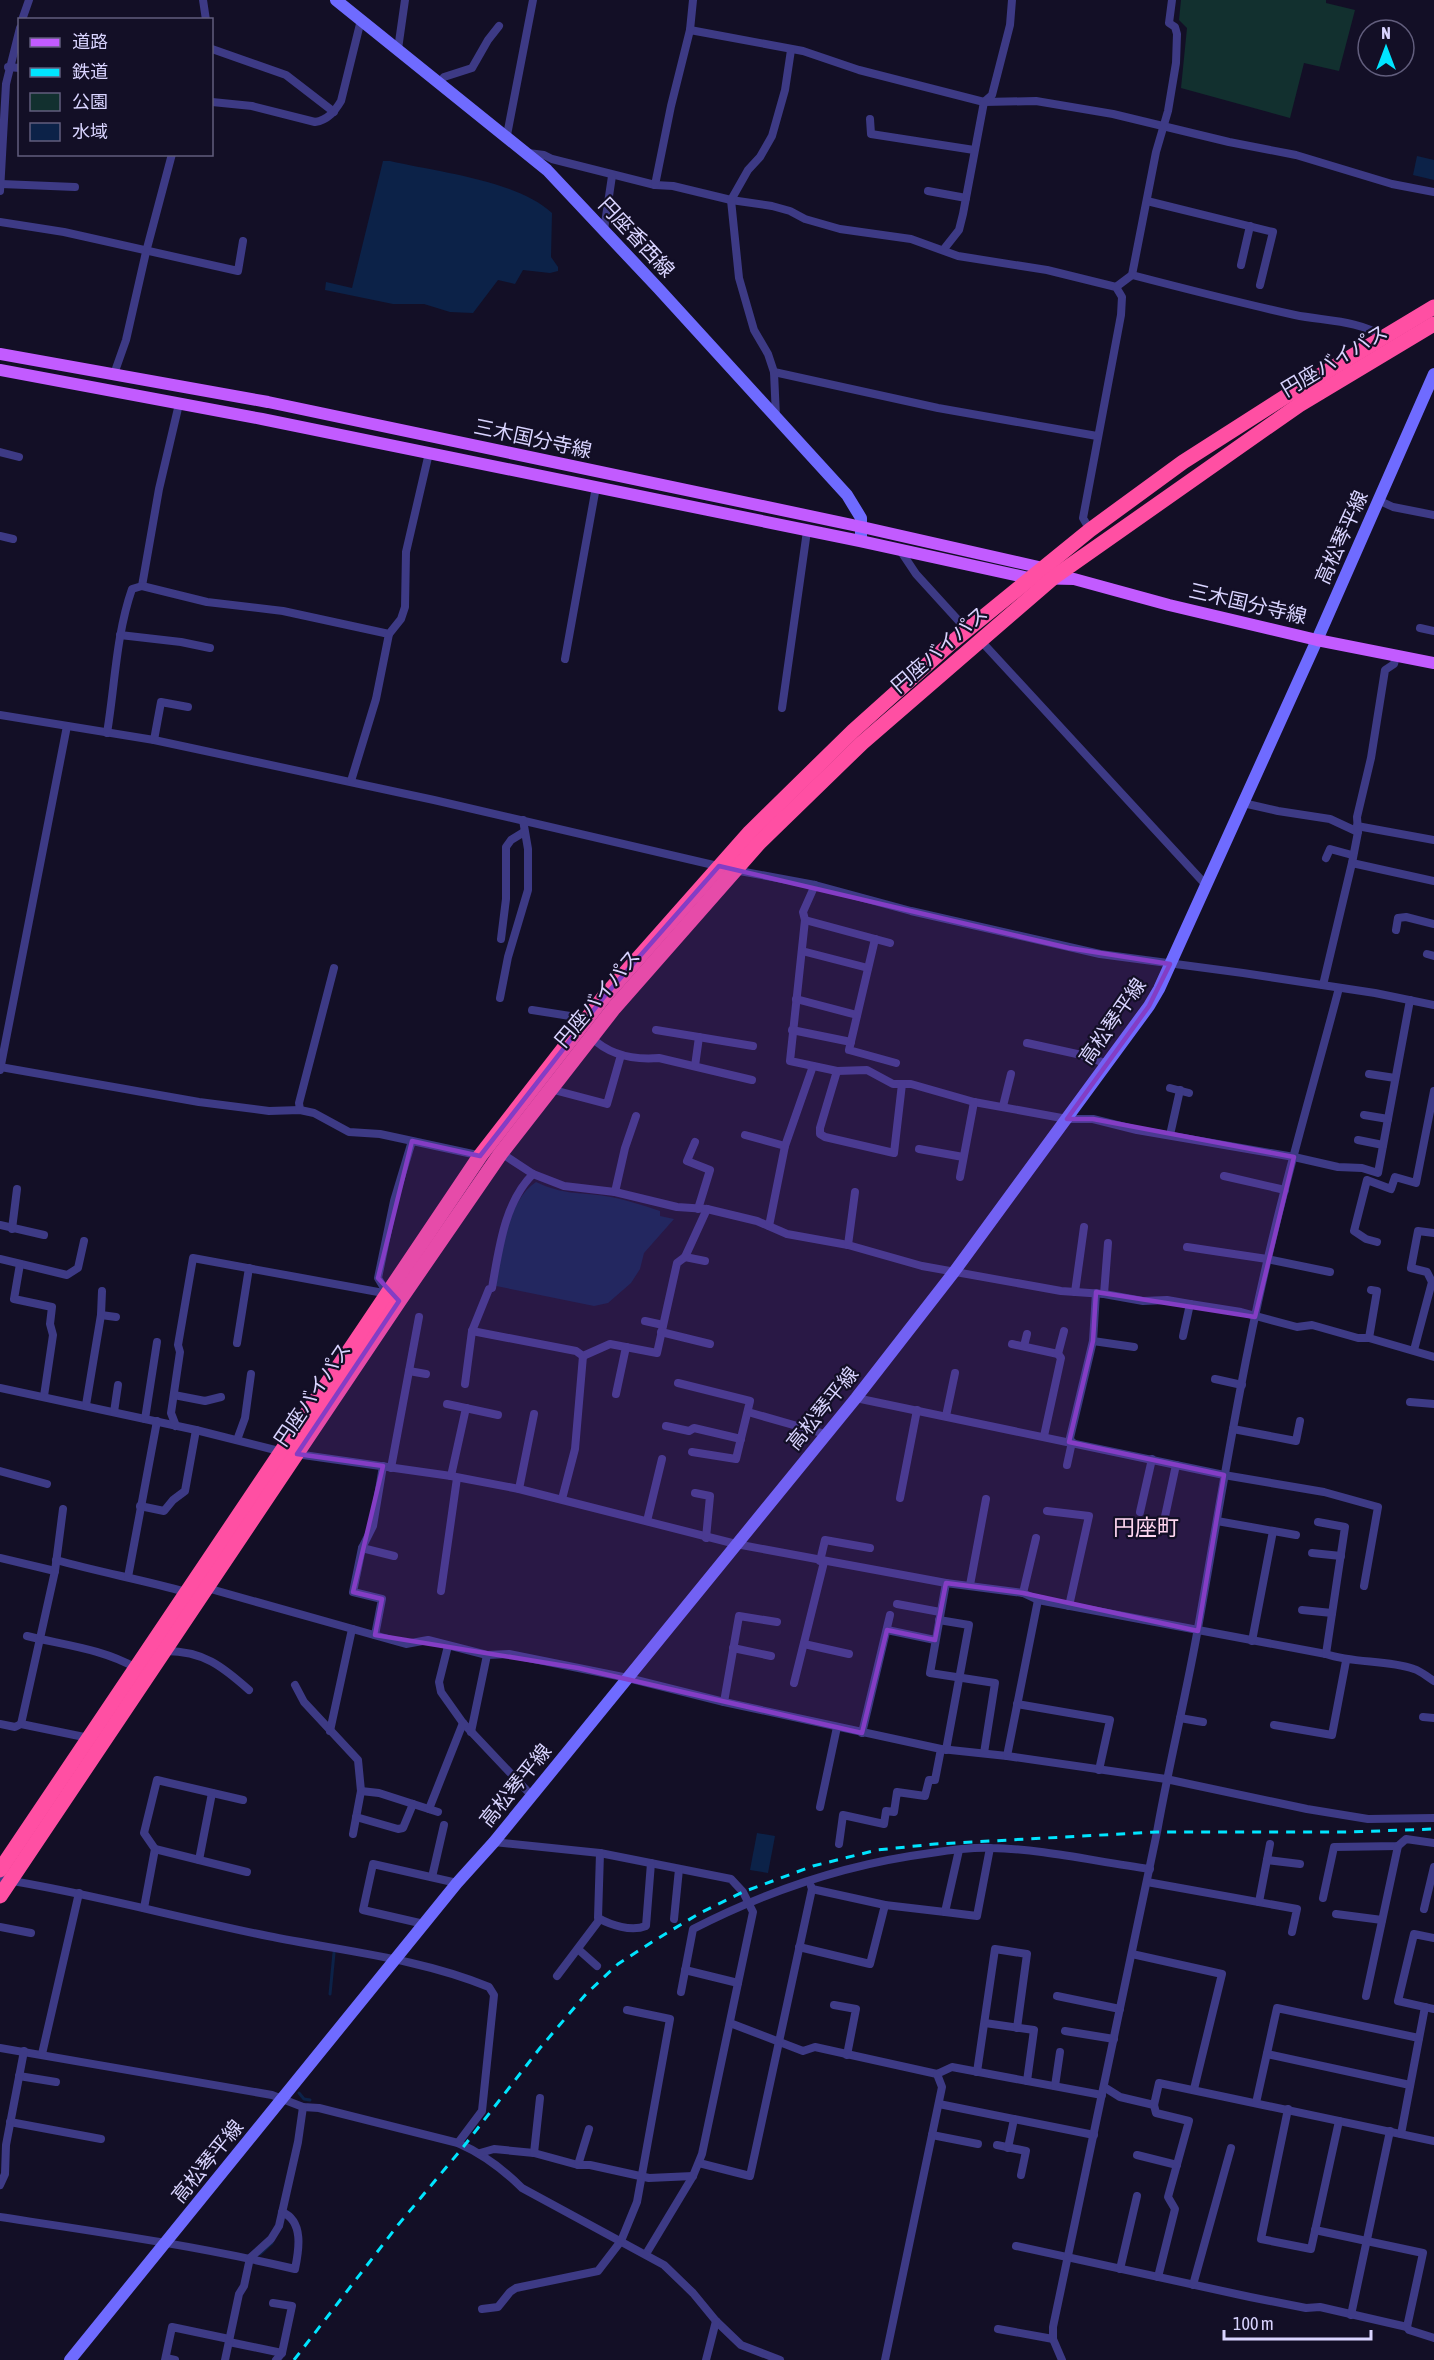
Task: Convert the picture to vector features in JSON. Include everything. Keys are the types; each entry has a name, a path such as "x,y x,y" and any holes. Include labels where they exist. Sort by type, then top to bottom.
{"highway":[{"name":"円座バイパス","path":"0,1896 3,1877 90,1738 281,1451 549,1089 586,1031 760,842 862,744 981,641 1090,530 1183,462 1291,393 1434,307"},
{"name":"円座バイパス","path":"3,1877 166,1651 297,1454 480,1156 586,1031 719,866 750,832 853,731 1029,578 1048,572 1299,405 1434,324"}],"main road":[{"name":"円座香西線","path":"336,0 507,135 547,170 847,495 861,518 862,527"},
{"name":"三木国分寺線","path":"0,354 268,402 862,527 1048,572 1169,605 1317,640 1434,663"},
{"name":"三木国分寺線","path":"0,370 429,453 1029,578"},
{"name":"高松琴平線","path":"70,2360 457,1883 532,1796 856,1398 954,1272 1149,1006 1317,640 1434,374"},
{"path":"860,541 862,527"}],"street":[{"path":"23,18 28,0"},
{"path":"203,0 206,18"},
{"path":"398,49 405,0"},
{"path":"507,135 533,0"},
{"path":"656,185 671,106 690,30 693,0"},
{"path":"944,249 959,230 984,102 992,95 1010,25 1012,0"},
{"path":"1132,276 1176,63 1177,34 1175,27 1169,22 1172,0"},
{"path":"213,102 252,106 315,122 322,121 334,112 341,101 361,20"},
{"path":"440,82 444,77 472,68 488,40 500,26"},
{"path":"690,30 802,51 859,70 984,102 1036,101 1113,114 1229,142 1296,155 1392,184 1434,192"},
{"path":"18,35 8,68 1,188 75,187"},
{"path":"213,48 286,75 334,112"},
{"path":"776,417 774,372 768,354 754,330 739,278 731,200 748,170 760,158 772,136 785,90 791,50"},
{"path":"8,68 18,68"},
{"path":"870,119 871,134 974,150"},
{"path":"525,152 544,155 612,176 772,206 840,229 899,236 944,249 958,256 1047,270 1116,286 1132,276 1248,305 1370,328 1384,337"},
{"path":"114,374 126,340 171,156"},
{"path":"604,230 612,176"},
{"path":"928,191 966,198"},
{"path":"1147,201 1273,232 1260,285"},
{"path":"0,222 64,232 238,271 243,242"},
{"path":"1241,265 1250,226"},
{"path":"1090,530 1083,518 1121,315 1122,297 1116,286"},
{"path":"774,372 938,408 1097,435"},
{"path":"142,586 159,489 179,404"},
{"path":"0,452 19,457"},
{"path":"351,781 376,699 389,634 400,619 405,607 406,552 429,453"},
{"path":"565,659 570,635 569,624 596,488"},
{"path":"1378,500 1393,507 1434,515"},
{"path":"782,708 807,531"},
{"path":"0,536 13,539"},
{"path":"900,550 916,574 967,630"},
{"path":"107,733 120,635 132,589 142,586 207,602 283,611 389,634"},
{"path":"1420,628 1434,631"},
{"path":"120,635 210,648"},
{"path":"981,641 1206,885"},
{"path":"1323,985 1358,829 1357,817 1371,758 1385,670 1394,664 1396,656"},
{"path":"154,740 160,702 188,707"},
{"path":"0,716 154,740 351,781 735,870 815,885 911,911 1069,948 1323,985 1434,1005"},
{"path":"68,726 0,1069 199,1102 268,1111 300,1110 314,1113 349,1132 380,1134 480,1156 501,1153 533,1174 564,1186 615,1192 677,1207 702,1209 769,1226 787,1234 848,1245 897,1260 1076,1292 1143,1301 1167,1300 1241,1312 1297,1327 1312,1325 1358,1338 1368,1338 1434,1357"},
{"path":"1243,803 1330,819 1358,829 1434,840"},
{"path":"500,998 508,957 528,891 528,849 523,820"},
{"path":"501,939 506,899 506,847 510,840 524,832"},
{"path":"1326,858 1330,849 1352,859 1434,880"},
{"path":"815,885 803,912 805,920 790,1061 837,1071 867,1070 893,1084 911,1084 974,1102 1067,1119 1093,1119 1137,1130 1294,1157 1338,1167 1362,1168 1378,1173 1410,1000"},
{"path":"1396,930 1398,918 1406,917 1434,924"},
{"path":"805,920 890,943"},
{"path":"875,939 849,1050 896,1063"},
{"path":"802,951 868,968"},
{"path":"300,1110 299,1103 333,968"},
{"path":"1062,2360 1053,2339 1053,2327 1198,1630 1224,1475 1255,1317 1285,1190 1338,988"},
{"path":"796,999 858,1015"},
{"path":"532,1010 570,1016 602,1047 621,1055 646,1059 659,1058 752,1080"},
{"path":"656,1030 753,1046"},
{"path":"792,1030 851,1042"},
{"path":"695,1066 699,1037"},
{"path":"1027,1043 1086,1056 1107,1064"},
{"path":"549,1089 607,1104 621,1055"},
{"path":"769,1226 785,1146 813,1066"},
{"path":"837,1071 820,1134 894,1153 902,1084"},
{"path":"1003,1106 1011,1074"},
{"path":"1369,1074 1395,1078"},
{"path":"1170,1135 1175,1089 1190,1093"},
{"path":"1377,1242 1366,1239 1354,1231 1367,1180 1391,1189 1395,1177 1416,1183 1434,1091"},
{"path":"960,1177 974,1102"},
{"path":"1364,1115 1388,1119"},
{"path":"615,1192 625,1148 636,1116"},
{"path":"745,1135 785,1146"},
{"path":"1358,1140 1383,1145"},
{"path":"393,1297 378,1278 394,1201 412,1141"},
{"path":"583,1356 610,1344 657,1353 677,1263 685,1257 702,1209 710,1170 687,1161 695,1142"},
{"path":"919,1149 963,1157"},
{"path":"465,1384 472,1332 489,1289 492,1288 508,1216 522,1185 533,1174"},
{"path":"1224,1176 1285,1190"},
{"path":"12,1229 17,1189"},
{"path":"848,1245 855,1192"},
{"path":"0,1225 44,1235"},
{"path":"1076,1292 1084,1227"},
{"path":"1414,1350 1432,1282 1427,1272 1411,1269 1418,1231 1434,1233"},
{"path":"0,1259 67,1275 78,1268 84,1241"},
{"path":"1067,1465 1093,1341 1108,1243"},
{"path":"1187,1247 1268,1259 1330,1272"},
{"path":"685,1257 705,1261"},
{"path":"176,1426 171,1413 180,1352 178,1345 193,1258 393,1297"},
{"path":"20,1264 14,1299 52,1307 50,1324 53,1335 44,1396"},
{"path":"237,1343 249,1268"},
{"path":"1368,1338 1377,1291 1371,1290"},
{"path":"86,1405 101,1315 102,1291"},
{"path":"1183,1336 1190,1304"},
{"path":"101,1315 116,1317"},
{"path":"375,1635 382,1599 353,1592 362,1548 373,1526 409,1371 419,1317"},
{"path":"645,1321 662,1329 711,1344"},
{"path":"1044,1436 1061,1358 1058,1354 1064,1331"},
{"path":"472,1332 576,1351 583,1356"},
{"path":"1024,1346 1027,1334"},
{"path":"1093,1341 1134,1347"},
{"path":"145,1419 157,1342"},
{"path":"1012,1344 1058,1354"},
{"path":"616,1394 626,1347"},
{"path":"562,1499 575,1449 583,1356"},
{"path":"409,1371 426,1374"},
{"path":"237,1440 245,1418 251,1374"},
{"path":"946,1416 956,1374"},
{"path":"1215,1378 1242,1385"},
{"path":"678,1383 750,1401 736,1460 692,1452"},
{"path":"114,1412 118,1385"},
{"path":"0,1388 86,1405 281,1451 519,1489 706,1538 822,1562 946,1583 1023,1593 1038,1600 1326,1654 1346,1661 1407,1666 1434,1680"},
{"path":"174,1395 205,1401 221,1397"},
{"path":"856,1398 1224,1475 1324,1491 1378,1507 1364,1586"},
{"path":"1410,1402 1434,1404"},
{"path":"447,1404 498,1415"},
{"path":"441,1592 454,1477 466,1408"},
{"path":"900,1498 917,1410"},
{"path":"748,1412 825,1434"},
{"path":"519,1489 534,1414"},
{"path":"128,1577 156,1421"},
{"path":"1233,1429 1296,1441 1300,1421"},
{"path":"666,1426 689,1431 694,1428 741,1439"},
{"path":"140,1506 164,1511 185,1491 196,1430"},
{"path":"647,1521 662,1459"},
{"path":"1140,1512 1152,1459"},
{"path":"1164,1521 1176,1465"},
{"path":"0,1471 47,1484"},
{"path":"695,1493 710,1496 706,1538"},
{"path":"970,1585 986,1499"},
{"path":"21,1724 55,1571 63,1509"},
{"path":"1047,1510 1089,1516 1069,1606"},
{"path":"1217,1521 1296,1535"},
{"path":"1318,1522 1345,1527 1326,1654"},
{"path":"1252,1641 1273,1531"},
{"path":"1023,1593 1036,1538"},
{"path":"794,1683 825,1540 870,1548"},
{"path":"362,1548 394,1556"},
{"path":"1312,1553 1341,1556"},
{"path":"0,1558 55,1571"},
{"path":"56,1560 108,1575 128,1577 186,1592"},
{"path":"946,1583 930,1673 995,1683 984,1754"},
{"path":"207,1588 406,1644 428,1640 487,1655 509,1654 628,1678 724,1702 944,1749 1166,1779 1307,1809 1368,1819 1434,1818"},
{"path":"1007,1756 1038,1600"},
{"path":"839,1844 843,1815 884,1824 886,1811 894,1812 897,1792 925,1796 929,1780 935,1780 944,1749 969,1624 897,1604"},
{"path":"1302,1610 1332,1613"},
{"path":"862,1733 890,1615"},
{"path":"724,1702 739,1616 777,1622"},
{"path":"330,1731 352,1629"},
{"path":"887,1630 935,1640"},
{"path":"27,1636 86,1648 122,1660 136,1668"},
{"path":"804,1644 849,1654"},
{"path":"448,1646 439,1682 441,1692 463,1723 532,1796"},
{"path":"733,1648 771,1656"},
{"path":"166,1651 184,1651 219,1664 249,1690"},
{"path":"471,1732 487,1655"},
{"path":"1274,1725 1332,1735 1346,1661"},
{"path":"295,1685 304,1702 358,1760 362,1791 352,1833"},
{"path":"1017,1704 1110,1720 1100,1770"},
{"path":"1423,1717 1434,1718"},
{"path":"1180,1718 1203,1722"},
{"path":"429,1809 463,1723"},
{"path":"0,1724 15,1727 21,1724 90,1738"},
{"path":"820,1807 837,1727"},
{"path":"243,1800 156,1780 144,1833 155,1849 247,1872"},
{"path":"362,1791 438,1812"},
{"path":"199,1860 212,1793"},
{"path":"356,1817 398,1829 403,1828 413,1804"},
{"path":"432,1877 444,1825"},
{"path":"1366,1996 1398,1846 1406,1839 1434,1843"},
{"path":"494,1842 600,1853 731,1880 750,1903 753,1912 699,2163 646,2254"},
{"path":"1259,1902 1270,1844"},
{"path":"1323,1898 1334,1847 1398,1846"},
{"path":"681,1992 693,1929 736,1907 811,1885 834,1871 896,1858 990,1848 1150,1869"},
{"path":"811,1885 885,1905 977,1916 990,1848"},
{"path":"144,1908 155,1849"},
{"path":"945,1912 958,1850"},
{"path":"600,1853 598,1918 610,1924 639,1929 646,1926 651,1863"},
{"path":"1268,1860 1300,1864"},
{"path":"424,1924 363,1910 373,1864 457,1883"},
{"path":"1424,1909 1434,1867"},
{"path":"674,1919 679,1869"},
{"path":"3,1877 268,1936 397,1959 489,1987 494,1995 482,2111 458,2143"},
{"path":"1147,1882 1297,1909 1292,1932"},
{"path":"699,2163 750,2176 811,1885"},
{"path":"42,2054 79,1893"},
{"path":"799,1947 870,1964 885,1905"},
{"path":"1336,1914 1382,1920"},
{"path":"557,1976 600,1920"},
{"path":"0,1927 31,1933"},
{"path":"1401,2134 1419,2038 1429,2008 1398,2001 1414,1934 1434,1938"},
{"path":"977,2072 994,1949 1026,1954 1017,2028"},
{"path":"579,1950 597,1966"},
{"path":"1132,1954 1222,1974 1194,2089"},
{"path":"685,1970 738,1983"},
{"path":"1057,1996 1120,2009"},
{"path":"834,2005 856,2009 847,2055"},
{"path":"1256,2103 1277,2008 1419,2038"},
{"path":"482,2309 498,2307 516,2288 598,2271 621,2241 637,2202 670,2019 627,2010"},
{"path":"730,2022 802,2051 814,2048 937,2074 952,2067 1055,2086 1103,2091 1154,2105"},
{"path":"984,2023 1034,2030 1028,2081"},
{"path":"1065,2031 1114,2039"},
{"path":"0,2048 284,2098 303,2107 319,2108 356,2119 410,2129 458,2143 480,2153 522,2188 664,2265 741,2345 780,2360"},
{"path":"0,2185 5,2174 6,2145 24,2051"},
{"path":"1055,2086 1060,2052"},
{"path":"1267,2054 1410,2085"},
{"path":"885,2360 939,2104 942,2087 937,2074"},
{"path":"19,2076 56,2082"},
{"path":"1158,2277 1175,2209 1168,2197 1189,2121 1156,2113 1154,2105 1160,2083 1434,2141"},
{"path":"534,2153 540,2098"},
{"path":"939,2104 1094,2135"},
{"path":"225,2360 239,2294 244,2286 250,2258 271,2239 279,2226 298,2142 303,2107"},
{"path":"1288,2109 1261,2239 1311,2249 1339,2121"},
{"path":"1008,2148 1014,2119"},
{"path":"10,2122 101,2139"},
{"path":"578,2165 589,2129"},
{"path":"1351,2315 1390,2131"},
{"path":"932,2135 978,2144"},
{"path":"997,2145 1026,2151 1021,2175"},
{"path":"1193,2285 1231,2148"},
{"path":"480,2153 494,2149 534,2153 578,2165 590,2165 649,2178 693,2176"},
{"path":"1137,2155 1177,2165"},
{"path":"1120,2269 1137,2196"},
{"path":"0,2217 130,2236 178,2247 250,2258 295,2270 298,2233 296,2225 288,2215 282,2212"},
{"path":"1315,2230 1423,2253 1407,2327"},
{"path":"1016,2246 1294,2306 1320,2307 1407,2327 1409,2330 1434,2338"},
{"path":"169,2359 172,2327 229,2340 279,2356 292,2306 273,2302"},
{"path":"706,2360 716,2321"},
{"path":"998,2329 1053,2339"}],"highlighted area":[{"path":"719,866 1069,948 1170,964 1149,1006 1067,1119 1093,1119 1294,1157 1255,1317 1096,1292 1093,1341 1069,1442 1224,1475 1198,1631 1023,1593 946,1583 935,1640 887,1630 862,1733 578,1668 375,1635 382,1599 353,1592 383,1466 297,1454 399,1301 378,1278 412,1141 480,1156 603,998"}],"green space":[{"path":"1181,0 1326,0 1326,3 1355,10 1339,71 1304,63 1290,118 1181,88 1187,28 1179,20"}],"water":[{"path":"1417,156 1434,160 1434,180 1413,175"},
{"path":"383,161 475,179 518,192 537,202 552,213 551,257 558,271 550,273 523,270 515,284 498,280 473,313 450,312 424,304 393,304 325,290 326,282 352,288"},
{"path":"536,1182 563,1191 626,1200 660,1211 660,1216 674,1219 644,1253 640,1269 631,1283 608,1303 594,1306 496,1286 503,1244 512,1215 526,1191"},
{"path":"757,1833 775,1836 768,1873 750,1870"}],"waterway":[{"path":"330,1994 334,1953"},
{"path":"299,2093 304,2099 310,2100"},
{"path":"260,2254 272,2243"}],"railway":[{"path":"294,2360 398,2225 586,1994 618,1964 700,1913 743,1892 813,1866 877,1850 935,1844 1157,1832 1348,1832 1434,1829"}],"district":[{"name":"円座町","path":"1146,1527"}]}
